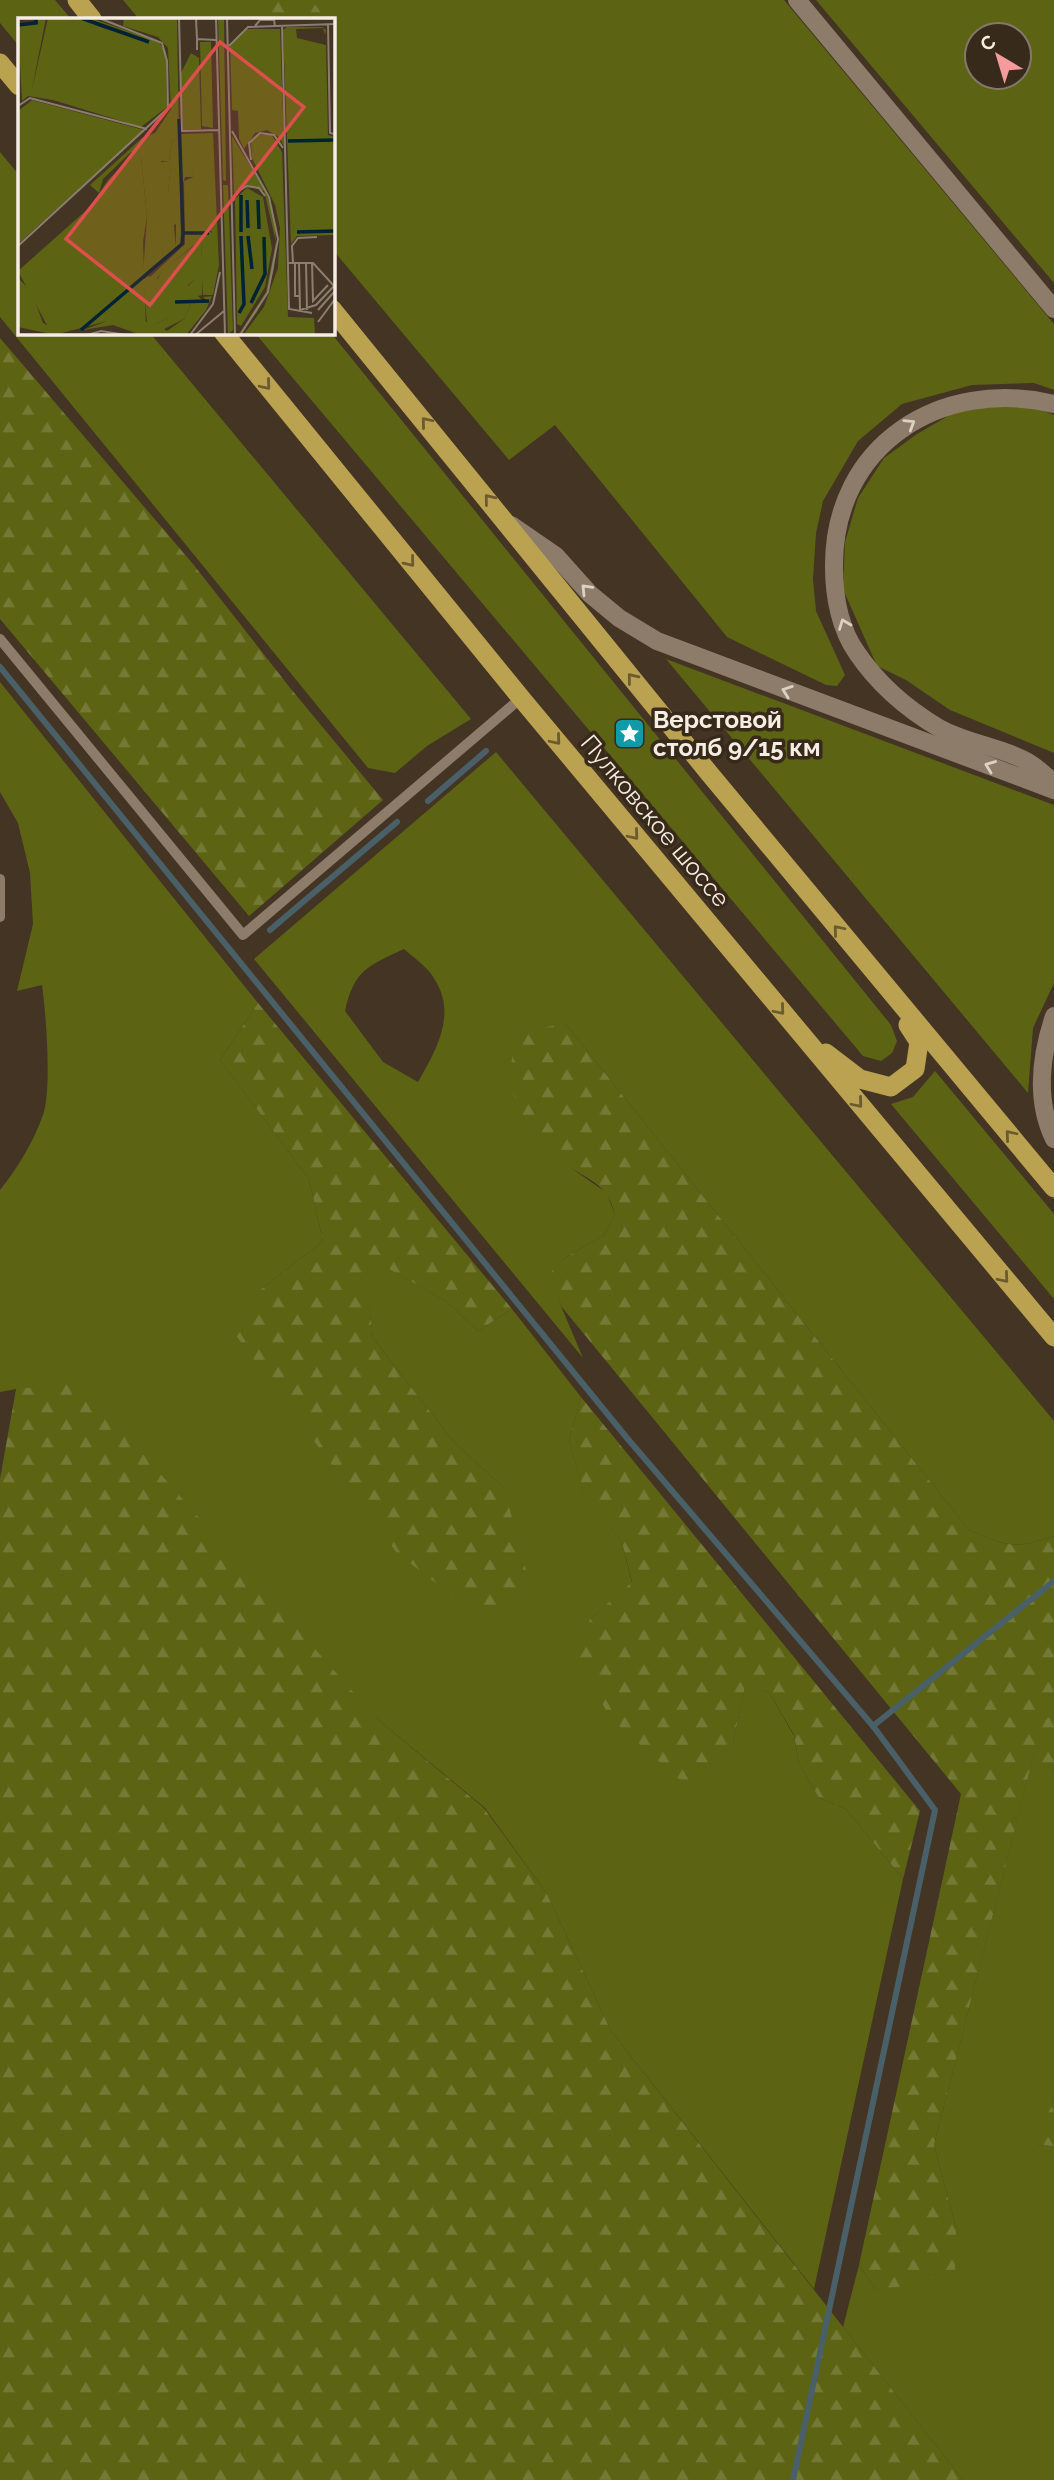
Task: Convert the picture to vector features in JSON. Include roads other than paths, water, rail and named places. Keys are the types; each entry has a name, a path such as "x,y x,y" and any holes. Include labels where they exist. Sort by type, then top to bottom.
{"highway":[{"path":"77,0 91,12"},
{"path":"0,63 18,85"},
{"path":"334,311 881,982 1054,1188"},
{"name":"Пулковское шоссе","path":"225,334 520,698 1054,1338"},
{"path":"799,1032 860,1079 891,1087 915,1069 919,1042 881,982"}],"street":[{"path":"797,0 947,171 1054,309"},
{"path":"1054,404 1011,397 985,398 929,413 904,427 883,444 861,470 846,498 834,562 834,593 855,651 878,682 941,729 1024,760 1054,782"},
{"path":"508,523 556,556 590,594 619,618 657,640 1054,790"},
{"path":"1054,1016 1041,1071 1045,1107 1054,1139"}],"lane":[{"path":"0,639 243,935 520,698"},
{"path":"0,879 0,917"}],"waterway":[{"path":"0,667 627,1438 873,1726"},
{"path":"428,801 486,751"},
{"path":"270,930 397,822"},
{"path":"793,2480 935,1810 873,1726 1054,1581"}],"place":[{"name":"Верстовой столб 9/15 км","path":"630,734"}]}
